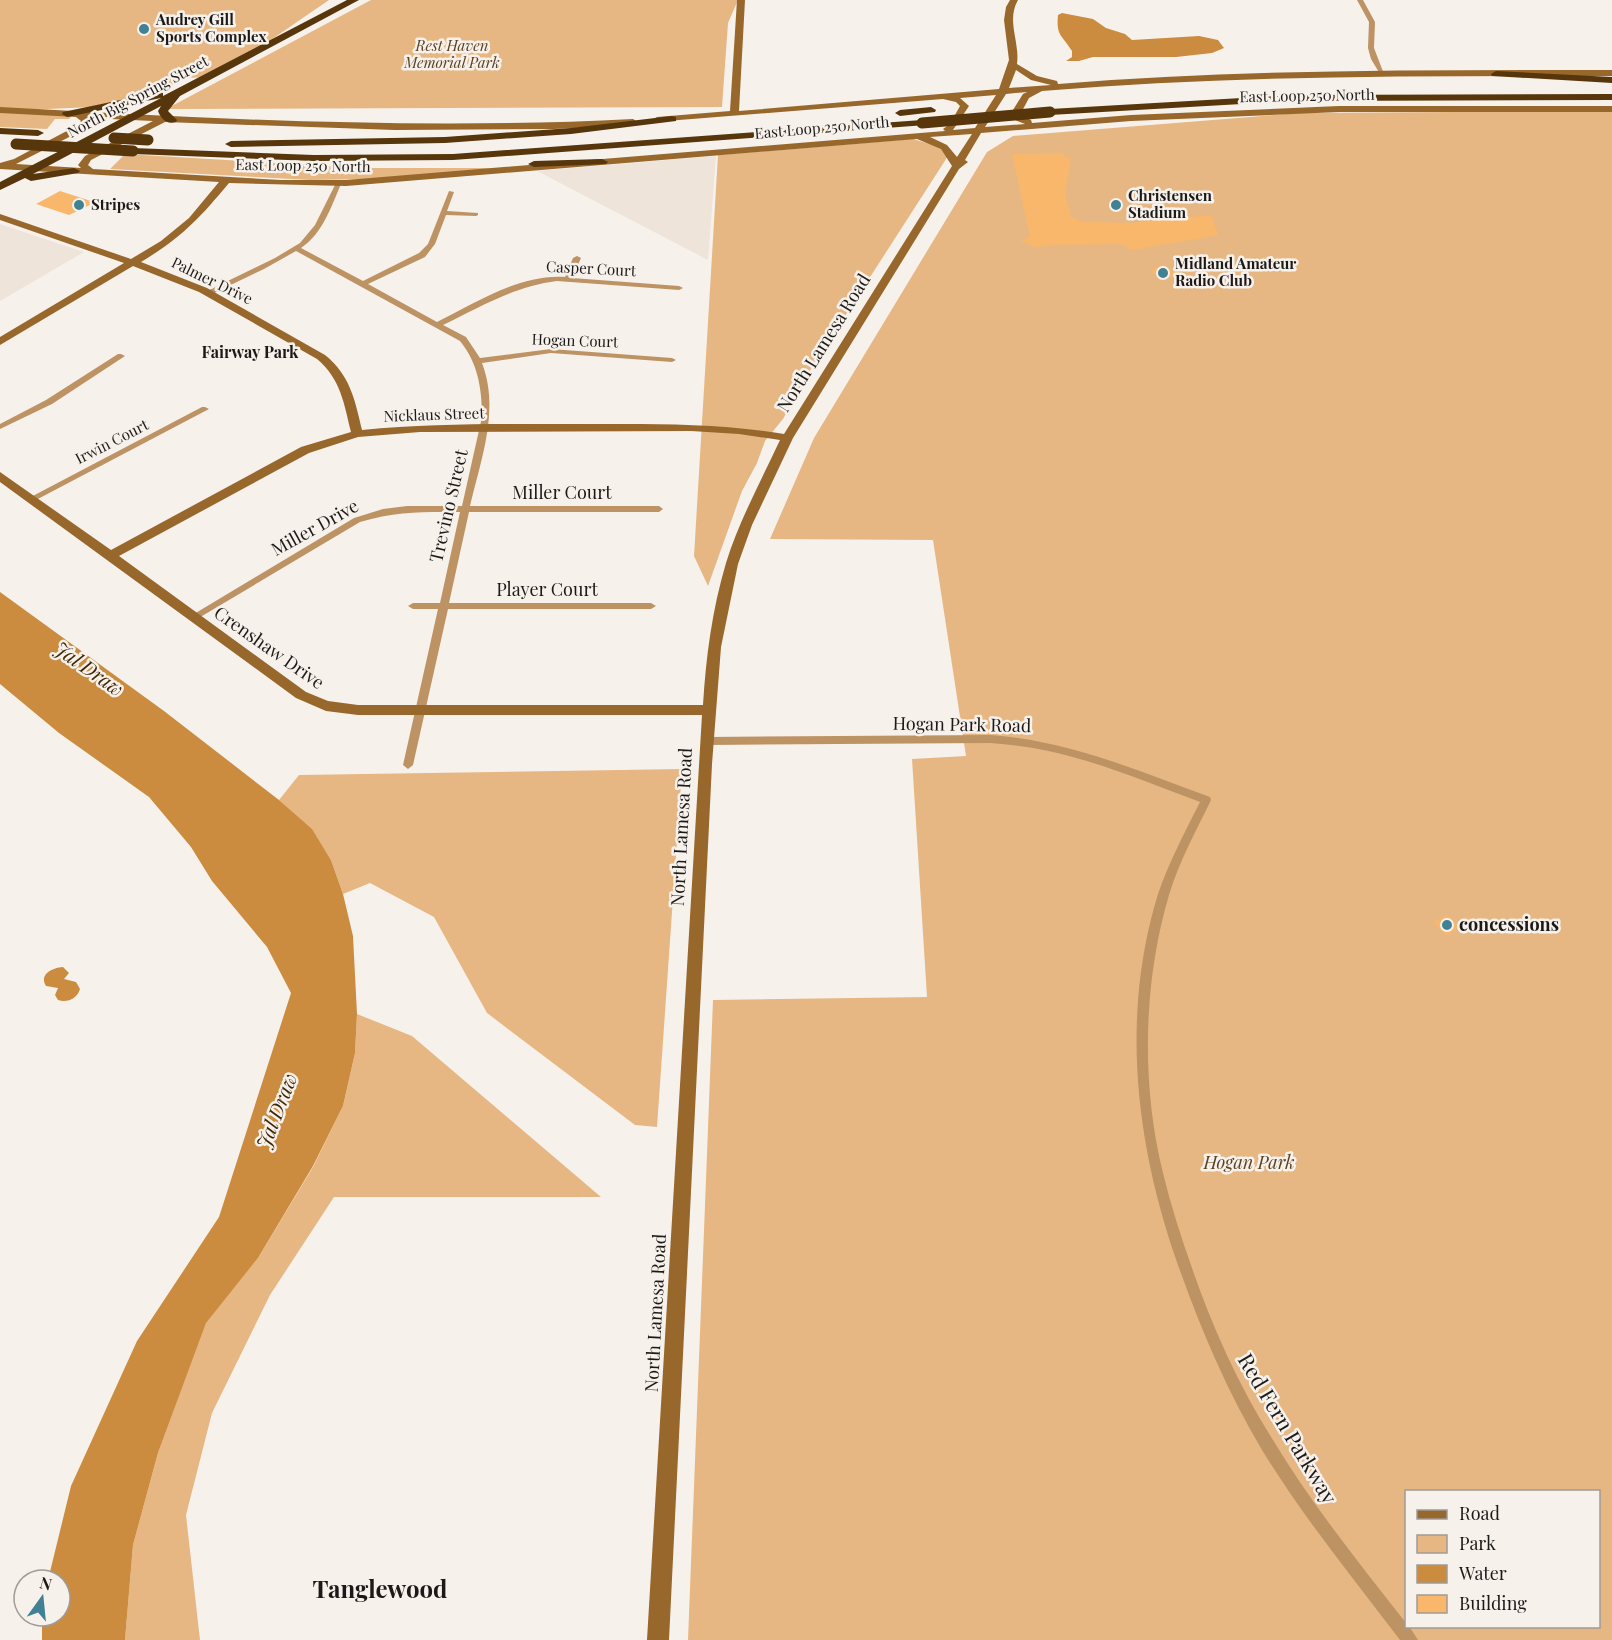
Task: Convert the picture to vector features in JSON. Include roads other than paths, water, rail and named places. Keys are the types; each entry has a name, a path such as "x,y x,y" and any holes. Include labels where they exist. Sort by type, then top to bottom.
{"highway":[{"name":"North Big Spring Street","path":"0,187 354,0"},
{"path":"1496,74 1612,80"},
{"path":"73,114 122,105 193,85"},
{"path":"1253,88 1421,86"},
{"path":"1478,86 1612,93"},
{"path":"175,120 165,116 163,111 179,92"},
{"path":"1381,109 1476,102 1593,100 1612,93"},
{"path":"206,155 362,158 508,155 1192,103 1319,98 1612,93"},
{"path":"0,131 231,144 349,147 489,144 1057,100"},
{"path":"231,144 454,140 672,119"},
{"path":"0,143 385,165 602,162"},
{"path":"0,187 41,175 74,171"}],"main road":[{"path":"734,114 741,0"},
{"path":"1014,0 1008,10 1007,19 1014,52 1013,65 1044,82 1068,86"},
{"name":"North Lamesa Road","path":"658,1640 708,710 714,646 732,564 746,525 787,438 980,130 1003,91 1013,65"},
{"name":"East Loop 250 North","path":"0,110 287,126 448,129 569,126 1054,87 1235,76 1382,73 1612,73"},
{"path":"970,94 1009,75"},
{"path":"1054,87 1029,93 1016,112 1018,118 1028,122 1062,123"},
{"path":"906,136 940,132 953,126 965,106 954,99 936,97"},
{"name":"East Loop 250 North","path":"0,166 226,180 338,183 1034,125 1211,113 1381,109 1612,109"},
{"path":"0,166 17,161 82,127 86,120 73,114"},
{"path":"91,172 83,165 88,158 147,126 175,120"},
{"path":"906,136 926,139 945,146 957,167 977,146 993,135 1034,125"},
{"path":"0,342 183,230 226,180"},
{"name":"Palmer Drive","path":"0,217 168,275 207,293 321,357 343,378 357,434"},
{"name":"Nicklaus Street","path":"110,556 290,457 324,442 357,434 400,429 691,427 739,429 787,438"},
{"name":"Crenshaw Drive","path":"0,476 313,702 349,710 708,710"}],"street":[{"path":"1360,0 1372,22 1371,48 1382,73"},
{"path":"207,293 296,248 315,231 338,183"},
{"path":"363,284 422,255 431,244 451,192"},
{"path":"443,213 476,214"},
{"name":"Trevino Street","path":"296,248 463,339 470,346 477,361 487,398 484,428 408,765"},
{"path":"567,280 577,258"},
{"name":"Casper Court","path":"439,324 517,286 544,280 679,288"},
{"name":"Hogan Court","path":"477,361 551,351 672,360"},
{"path":"0,428 49,402 121,356"},
{"name":"Irwin Court","path":"31,499 206,409"},
{"name":"Miller Court","path":"465,509 659,509"},
{"name":"Miller Drive","path":"194,617 357,520 395,510 465,509"},
{"name":"Player Court","path":"413,606 651,606"},
{"name":"Hogan Park Road","path":"707,741 990,739 1027,741 1058,746 1206,800"},
{"name":"Red Fern Parkway","path":"1206,800 1174,867 1163,898 1151,948 1143,998 1141,1047 1143,1082 1155,1173 1166,1216 1196,1300 1247,1409 1280,1465 1325,1530 1410,1640"}],"water":[{"path":"1062,13 1093,19 1106,28 1125,34 1132,40 1199,36 1218,40 1224,48 1212,53 1176,57 1093,57 1079,61 1066,61 1072,57 1072,51 1059,31 1058,15"},
{"name":"Jal Draw","path":"0,592 164,711 279,800 312,829 331,860 343,894 353,936 357,1014 355,1053 343,1106 313,1166 258,1258 206,1323 158,1453 133,1545 125,1640 42,1640 42,1628 72,1628 72,1568 51,1568 71,1486 137,1341 219,1217 291,993 267,947 212,881 191,847 149,797 59,733 0,684"},
{"path":"63,967 69,973 64,979 76,982 80,989 74,998 65,1001 58,1000 55,995 58,988 46,986 44,982 48,972"}],"place":[{"name":"Audrey Gill Sports Complex","path":"144,29"},
{"name":"Stripes","path":"79,205"},
{"name":"Christensen Stadium","path":"1116,205"},
{"name":"Midland Amateur Radio Club","path":"1163,273"},
{"name":"concessions","path":"1447,925"}],"district":[{"name":"Fairway Park","path":"250,352"},
{"name":"Tanglewood","path":"380,1590"}],"park label":[{"name":"Rest Haven Memorial Park","path":"452,54"},
{"name":"Hogan Park","path":"1249,1163"}]}
